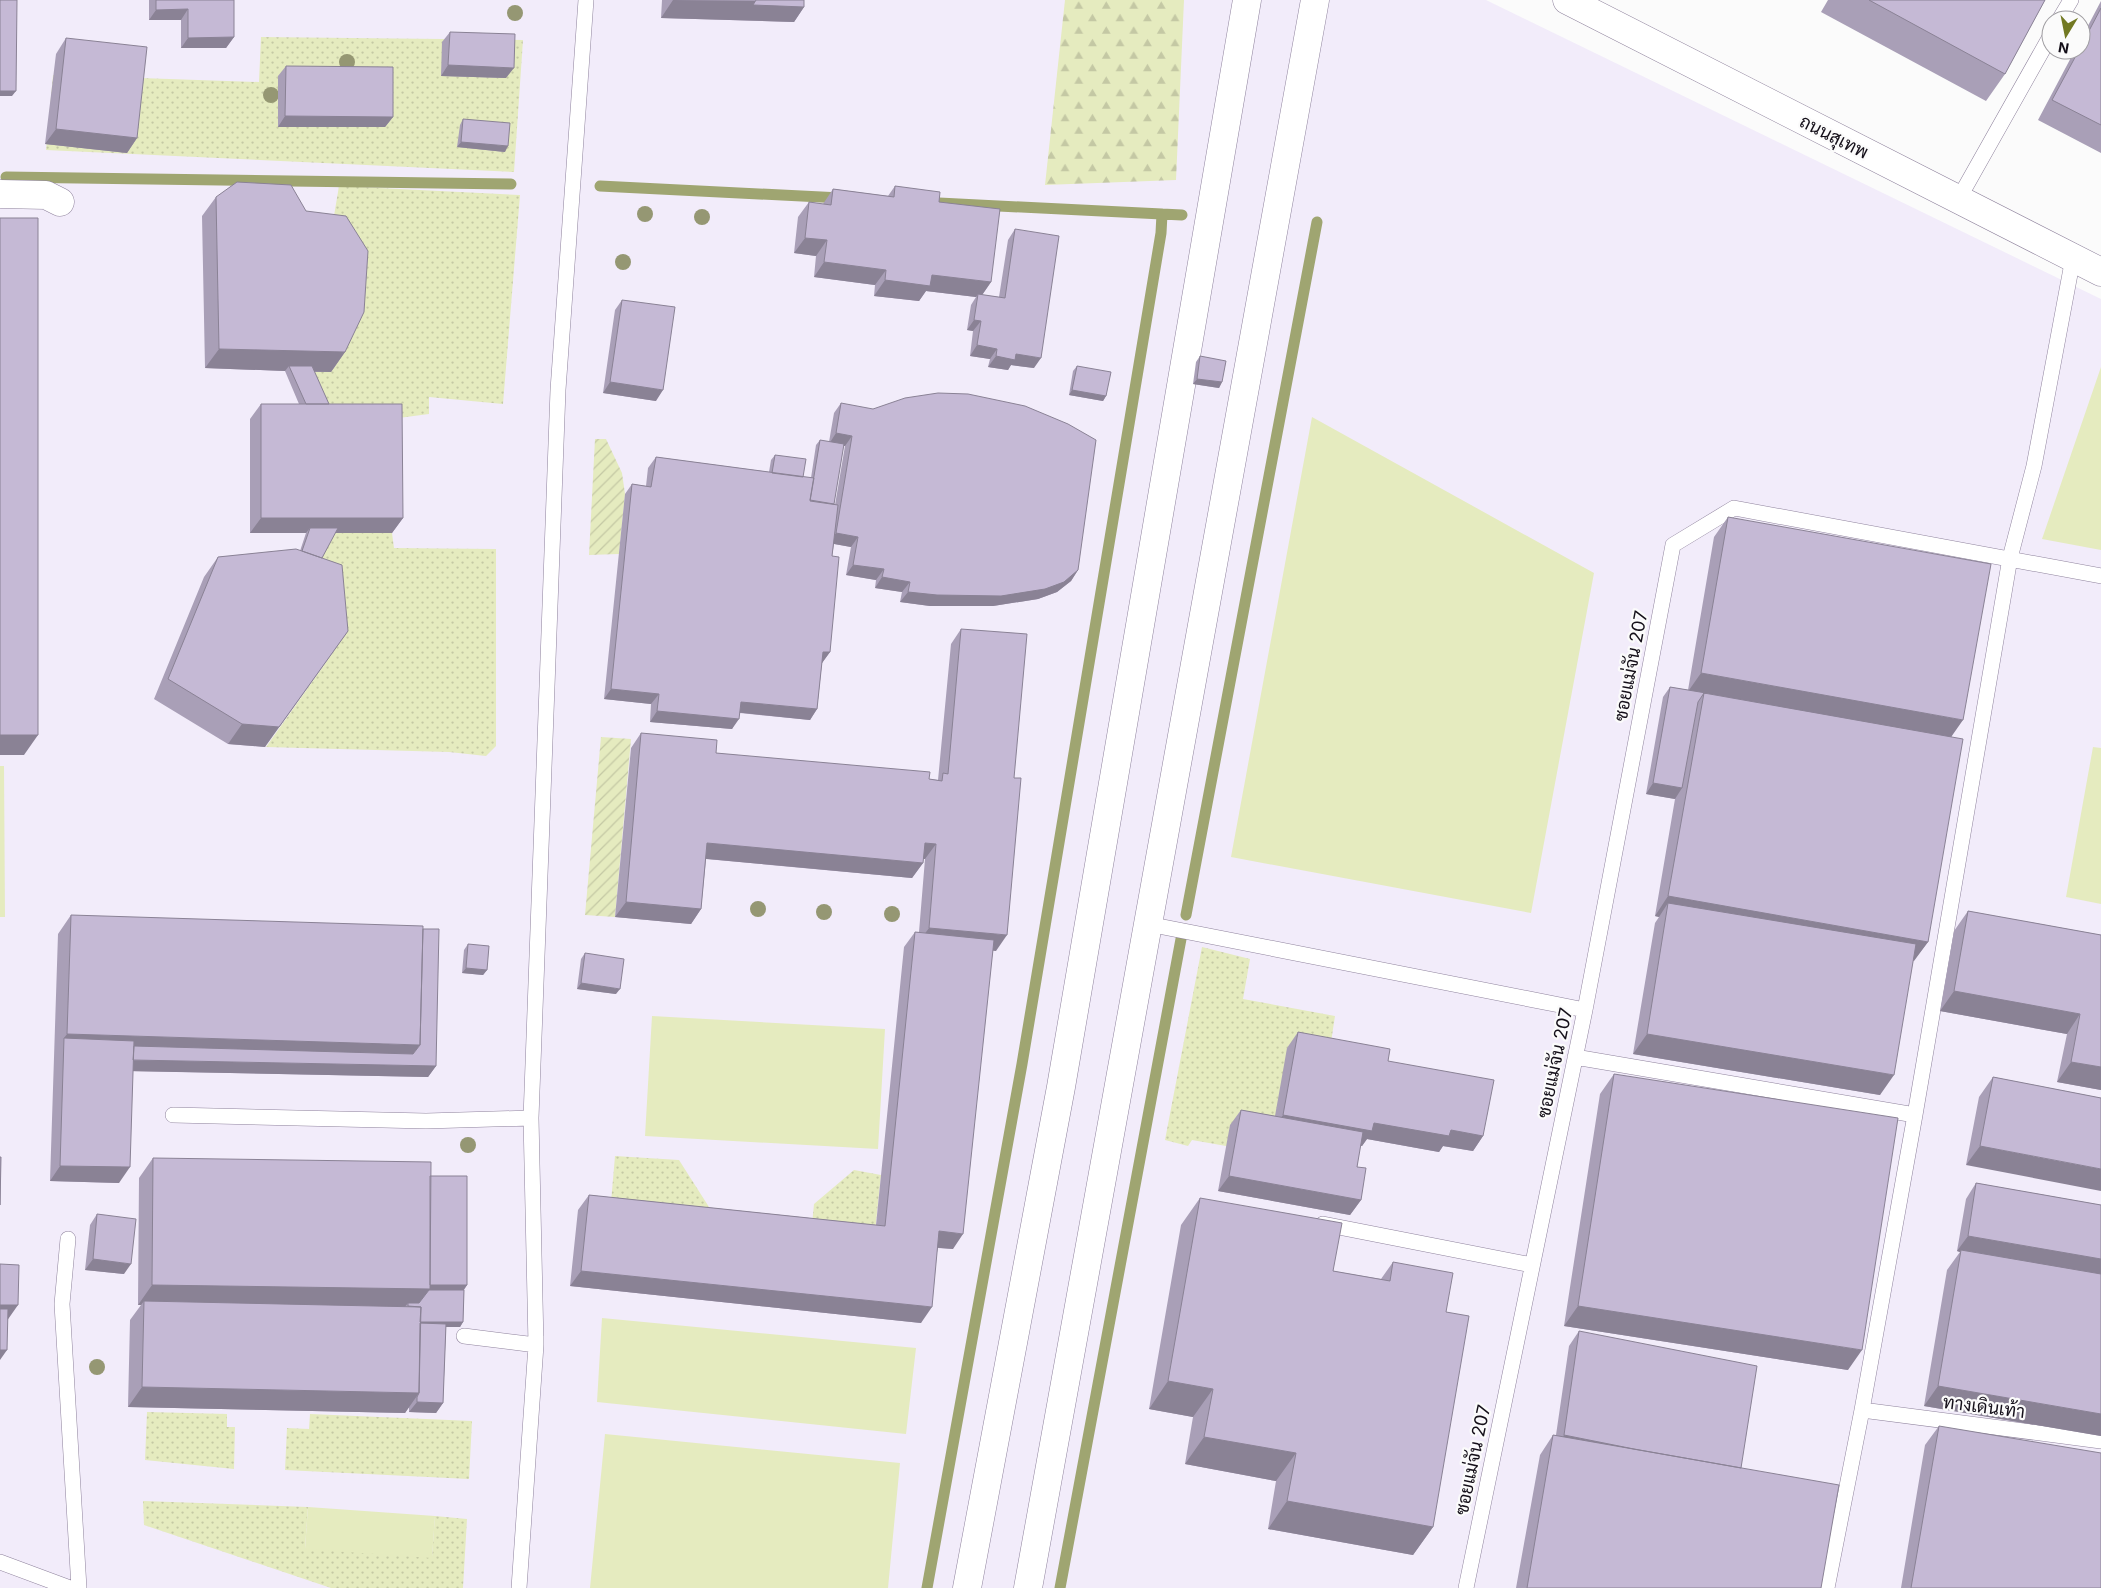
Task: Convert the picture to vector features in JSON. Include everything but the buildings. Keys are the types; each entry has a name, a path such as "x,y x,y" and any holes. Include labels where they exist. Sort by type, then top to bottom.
{"street":[{"path":"968,1588 1063,1077 1247,0"},
{"path":"1028,1588 1314,0"},
{"name":"ถนนสุเทพ","path":"1567,0 2101,272"},
{"path":"0,194 46,195 60,202"}],"lane":[{"path":"519,1588 536,1345 531,1118 558,422 585,0"},
{"path":"1958,200 2041,53"},
{"path":"1827,1588 1862,1410 1915,1115 2010,558 2034,466 2073,258"},
{"name":"ซอยแม่จัน 207","path":"1466,1588 1585,1010 1672,544 1734,508 2010,558"},
{"path":"2010,558 2101,576"},
{"path":"1148,924 1585,1010"},
{"path":"1575,1056 1915,1115"},
{"path":"173,1115 426,1121 531,1118"},
{"path":"1308,1221 1532,1265"},
{"path":"68,1239 62,1304 79,1588"},
{"path":"464,1336 536,1345"},
{"name":"ทางเดินเท้า","path":"1862,1410 2101,1441"},
{"path":"0,1562 70,1588"}],"shaded area":[{"path":"0,0 1486,0 2101,299 2101,1588 0,1588"}],"green space":[{"path":"1065,0 1184,0 1176,180 1045,185"},
{"path":"261,37 523,40 514,172 46,150 53,75 259,82"},
{"path":"339,186 520,195 503,404 429,397 429,414 391,419 330,419 308,371"},
{"path":"2101,367 2101,550 2042,539"},
{"path":"1312,417 1594,573 1531,913 1231,857"},
{"path":"595,439 606,439 622,473 625,494 619,554 589,555"},
{"path":"334,533 392,533 394,548 496,549 496,746 486,756 449,752 266,747 334,651 310,578"},
{"path":"601,737 631,739 615,917 585,915"},
{"path":"2093,747 2101,748 2101,904 2066,897"},
{"path":"0,766 4,766 5,917 0,917"},
{"path":"1202,947 1250,959 1243,999 1335,1016 1329,1055 1273,1130 1226,1146 1192,1140 1188,1146 1165,1140"},
{"path":"652,1016 885,1029 878,1149 645,1136"},
{"path":"615,1156 679,1160 709,1207 707,1224 610,1214"},
{"path":"854,1170 881,1175 874,1241 811,1235 814,1204"},
{"path":"602,1318 916,1348 906,1434 597,1402"},
{"path":"147,1412 227,1414 227,1427 235,1427 234,1469 145,1460"},
{"path":"310,1414 472,1421 469,1479 285,1470 287,1428 309,1429"},
{"path":"605,1434 900,1463 888,1588 590,1588"},
{"path":"143,1501 308,1507 305,1548 432,1557 435,1516 467,1519 463,1588 331,1588 144,1525"},
{"path":"308,1507 435,1516 432,1558 305,1549"}],"waterway":[{"path":"6,177 511,184"},
{"path":"600,186 841,198"},
{"path":"939,203 1182,215"},
{"path":"927,1588 1022,1064 1161,233 1162,214"},
{"path":"1186,915 1317,222"},
{"path":"1060,1588 1181,939"}]}
